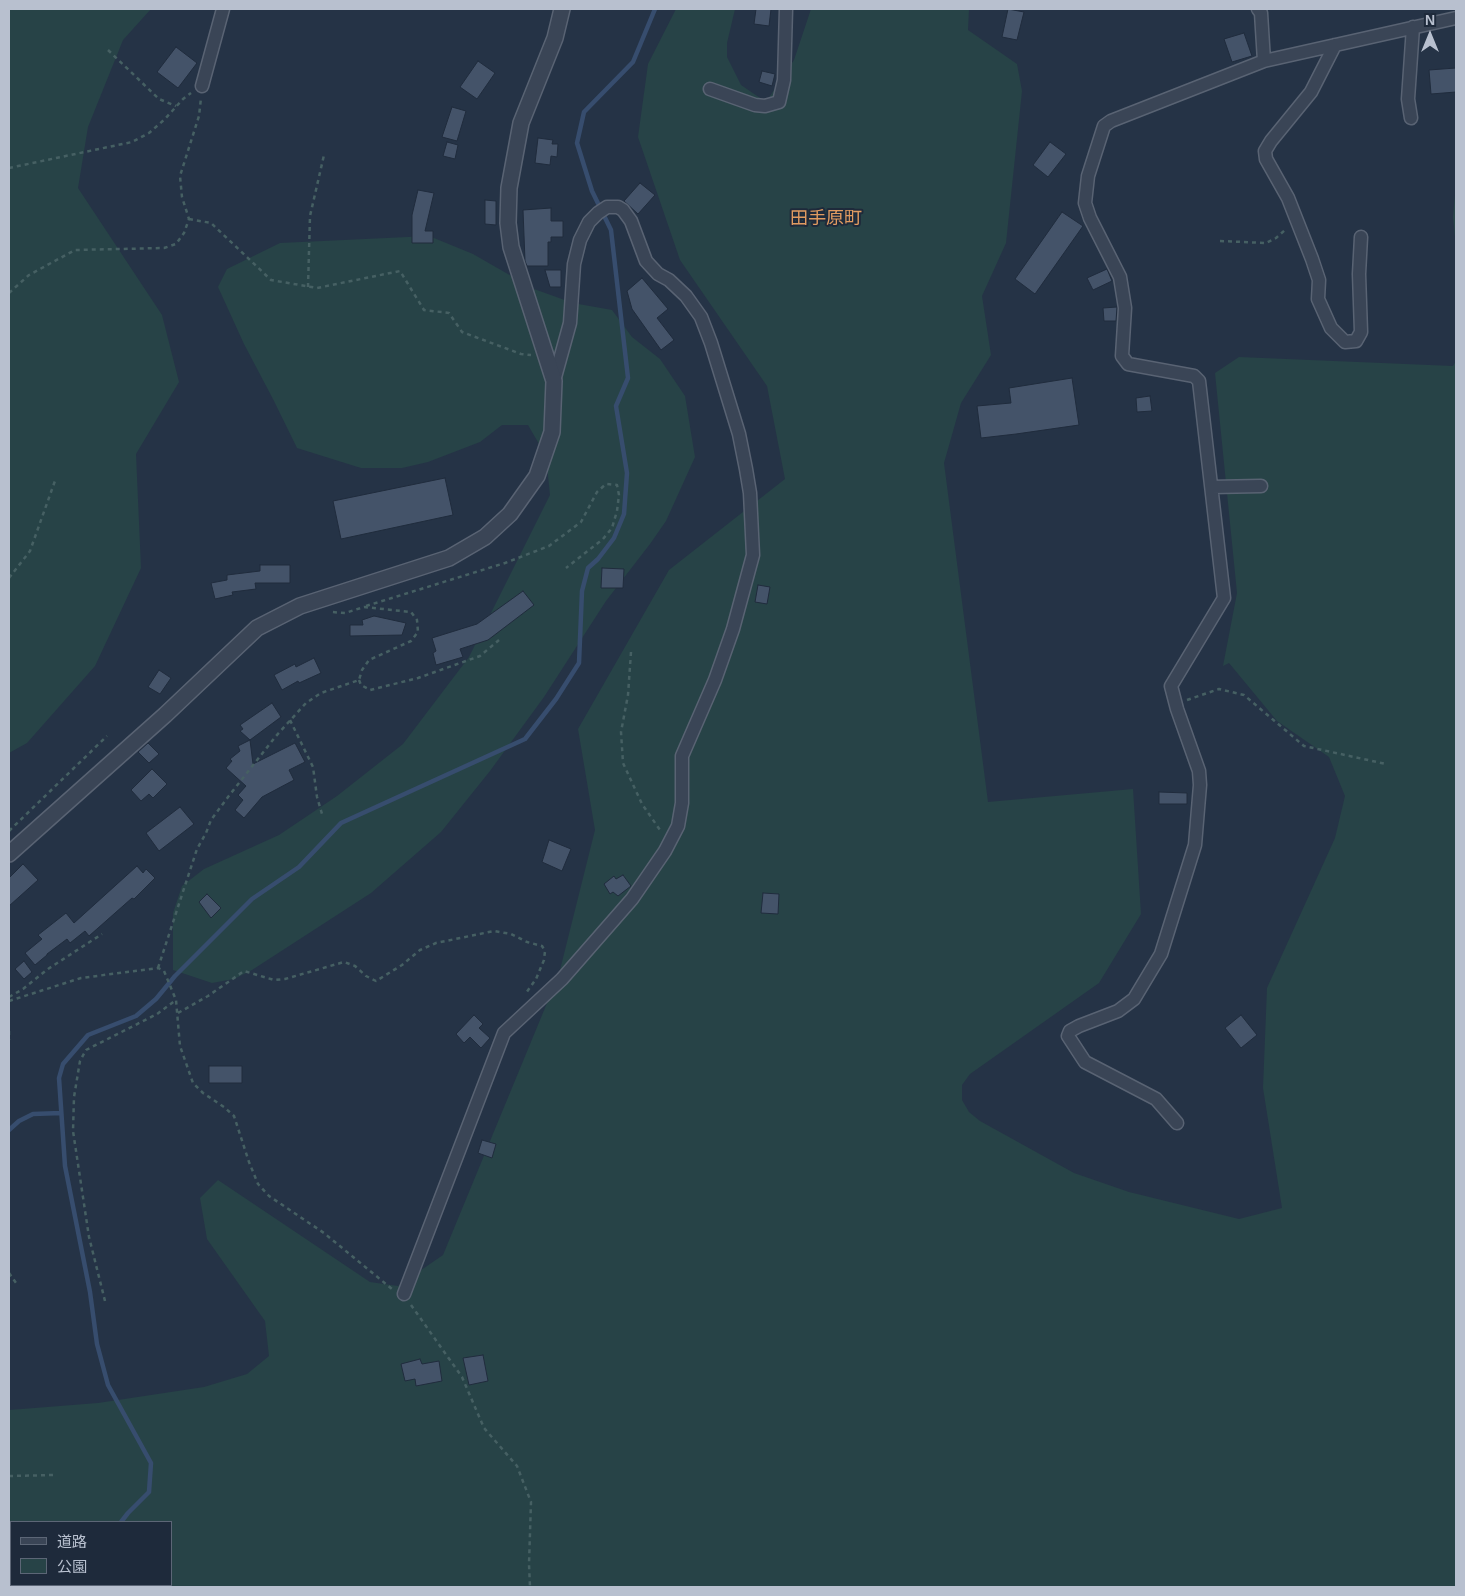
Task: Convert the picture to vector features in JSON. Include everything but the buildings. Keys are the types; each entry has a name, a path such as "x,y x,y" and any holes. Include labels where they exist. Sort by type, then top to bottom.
{"street":[{"path":"202,86 223,9"},
{"path":"554,381 511,247 508,223 509,188 521,123 554,38 562,9"},
{"path":"710,89 755,105 765,106 779,102 784,80 786,9"},
{"path":"1262,10 1264,61"},
{"path":"1177,1122 1156,1098 1085,1062 1068,1036 1070,1031 1118,1011 1134,999 1161,954 1195,844 1200,785 1198,772 1171,686 1224,598 1199,381 1194,376 1128,364 1122,356 1125,308 1120,277 1090,218 1085,203 1086,187 1093,159 1104,126 1111,121 1264,61 1456,18"},
{"path":"1411,118 1408,98 1413,27"},
{"path":"1336,45 1311,92 1265,151 1266,159 1288,198 1312,259 1319,280 1318,298 1321,306 1331,328 1345,342 1356,341 1361,332 1359,274 1361,237"},
{"path":"9,854 165,715 257,628 300,606 449,558 485,537 510,514 537,476 552,432 554,381 570,323 574,264 580,240 589,222 602,210 618,207 623,210 631,221 646,261 658,274 669,280 686,296 701,317 711,343 739,434 746,469 750,494 753,556 718,671 682,756 682,803 678,826 669,844 632,899 562,979 504,1033 404,1294"},
{"path":"1212,487 1261,486"}],"path":[{"path":"108,50 159,98 176,106"},
{"path":"9,168 132,142 149,133 176,106 202,86"},
{"path":"9,293 29,275 75,250 164,248 176,244 184,233 189,219 182,197 180,176 199,116 202,86"},
{"path":"308,287 310,216 324,155"},
{"path":"189,219 211,223 271,280 317,288 400,271 424,310 449,313 462,332 521,354 546,356"},
{"path":"1220,241 1266,243 1285,231 1286,223"},
{"path":"9,578 30,551 56,478"},
{"path":"313,602 329,612 345,613 505,563 549,546 581,522 598,492 606,484 617,485 619,495 612,528 603,539 566,568"},
{"path":"358,680 369,660 411,641 418,632 417,620 411,612 364,607"},
{"path":"358,680 361,685 370,690 418,678 480,656 499,640"},
{"path":"631,652 628,695 621,732 623,763 642,804 669,844"},
{"path":"158,968 196,849 206,834 211,820 276,736 306,703 321,692 358,680"},
{"path":"1176,704 1219,689 1244,695 1304,746 1386,764"},
{"path":"290,720 313,767 317,797 322,814"},
{"path":"9,831 107,736"},
{"path":"178,1014 208,996 244,970 274,980 285,979 344,962 356,966 366,976 376,981 402,965 420,950 436,943 494,931 511,934 527,942 542,946 545,951 544,960 536,979 526,993"},
{"path":"9,997 102,934"},
{"path":"9,1001 81,978 158,968 164,971 176,1000 180,1046 193,1083 203,1093 234,1116 248,1162 258,1184 269,1196 324,1233 390,1288 404,1294 462,1376 484,1428 517,1466 531,1502 530,1587"},
{"path":"105,1301 89,1237 74,1131 74,1096 80,1062 86,1050 157,1014 176,1000"},
{"path":"9,1031 9,1040"},
{"path":"9,1273 16,1283"},
{"path":"9,1476 54,1475"}],"green space":[{"path":"9,9 151,9 123,40 88,127 78,188 162,315 179,382 136,454 141,568 95,666 27,743 9,753"},
{"path":"676,9 735,9 727,43 727,57 741,85 766,102 794,60 811,9 969,9 968,30 1017,64 1022,91 1006,243 982,296 991,355 961,403 944,463 988,802 1133,789 1141,914 1099,983 970,1074 962,1085 962,1100 969,1112 980,1121 1074,1173 1129,1192 1239,1219 1282,1208 1263,1088 1267,988 1335,838 1345,796 1329,757 1277,721 1229,663 1223,666 1237,593 1215,373 1239,357 1453,366 1456,361 1456,1587 9,1587 9,1410 98,1403 204,1387 247,1374 269,1356 265,1321 207,1239 200,1198 218,1180 370,1282 398,1286 443,1255 559,974 595,830 578,729 669,570 785,479 767,386 680,260 638,137 648,64"},
{"path":"1456,184 1456,247 1453,217"},
{"path":"429,236 473,254 534,289 573,303 612,310 632,337 660,359 685,396 695,457 666,521 606,601 544,697 490,771 441,832 371,893 252,970 234,979 212,983 173,970 173,913 182,886 204,869 279,835 337,796 403,744 469,657 550,495 546,456 528,425 502,425 480,442 428,462 402,468 361,468 297,448 244,344 218,287 227,269 280,243"}],"waterway":[{"path":"122,1521 149,1492 151,1463 108,1385 97,1344 90,1292 65,1166 59,1078 63,1064 88,1035 136,1016 156,999 175,976 252,899 299,867 341,823 525,739 556,699 579,663 582,591 588,568 598,559 614,538 624,514 627,473 616,406 628,378 611,230 592,191 577,143 584,112 633,62 655,9"},
{"path":"9,1130 19,1121 33,1114 61,1113"}],"district":[{"name":"田手原町","path":"826,219"}]}
